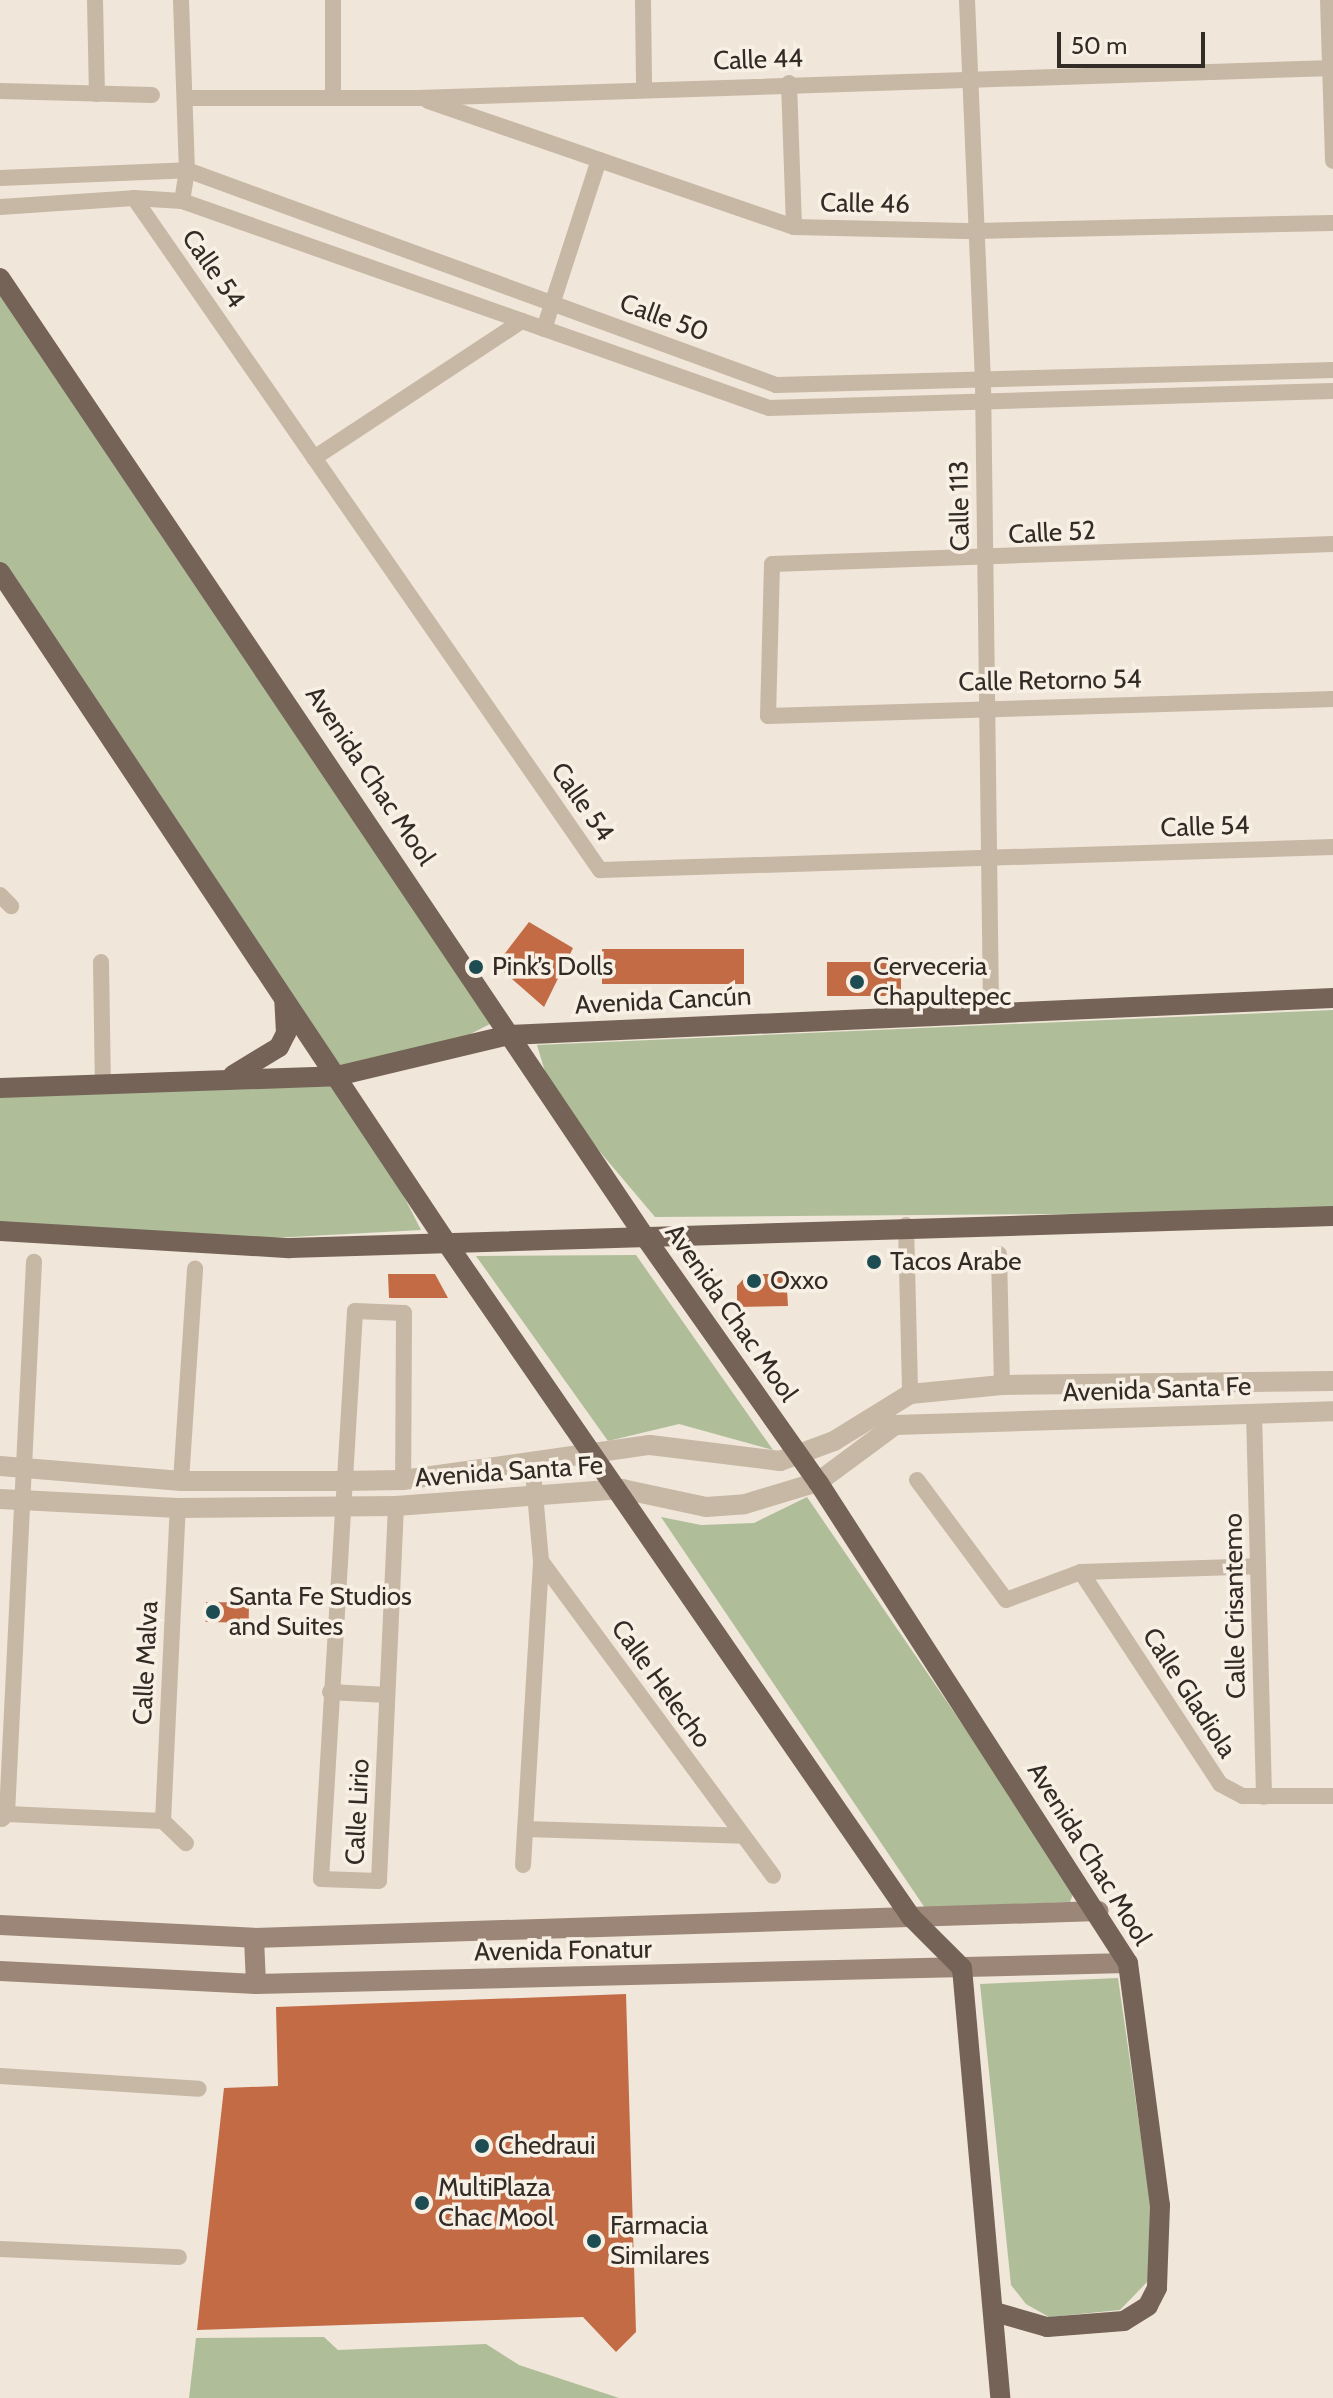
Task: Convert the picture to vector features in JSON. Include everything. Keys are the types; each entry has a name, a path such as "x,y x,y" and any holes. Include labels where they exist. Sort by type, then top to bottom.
{"main road":[{"name":"Avenida Chac Mool","path":"0,278 479,982 509,1035 645,1237"},
{"path":"0,572 446,1242 622,1489 911,1917 962,1968 995,2312 1000,2398"},
{"path":"222,1079 267,1060 279,1047 286,1033 284,996"},
{"name":"Avenida Cancún","path":"0,1088 337,1076 509,1035 1333,998"},
{"path":"0,1231 290,1248 645,1237 666,1246 906,1225 1333,1216"},
{"name":"Avenida Chac Mool","path":"666,1246 799,1456 1099,1911 1128,1963 1160,2205 1157,2288 1148,2306 1124,2321 1047,2327 995,2312"},
{"name":"Avenida Fonatur","path":"0,1925 254,1938 1099,1911"},
{"path":"254,1938 256,1984"},
{"name":"Avenida Fonatur","path":"0,1971 256,1984 1128,1963"}],"street":[{"path":"95,0 97,94"},
{"path":"181,0 187,170 182,201"},
{"path":"333,0 333,98"},
{"path":"643,0 644,88"},
{"name":"Calle 113","path":"967,0 983,380 991,1011"},
{"path":"1328,0 1333,161"},
{"name":"Calle 44","path":"186,98 418,98 789,83 1332,68"},
{"path":"789,83 794,227"},
{"path":"0,91 152,95"},
{"name":"Calle 46","path":"418,98 794,227 976,231 1333,223"},
{"path":"544,329 599,160"},
{"name":"Calle 50","path":"0,178 187,170 776,385 1333,370"},
{"name":"Calle 50","path":"0,207 134,198 182,201 769,408 983,405 1333,391"},
{"name":"Calle 54","path":"134,198 600,870 1333,847"},
{"path":"314,458 522,321"},
{"name":"Calle 52","path":"768,716 772,564 985,560 1333,544"},
{"name":"Calle Retorno 54","path":"768,716 987,705 1333,699"},
{"path":"101,962 103,1084"},
{"path":"906,1225 910,1394"},
{"path":"999,1254 1002,1385"},
{"path":"34,1262 25,1500 4,1817 163,1821 186,1843"},
{"path":"181,1481 195,1268"},
{"name":"Calle Lirio","path":"396,1506 379,1881 321,1879 341,1481 355,1311 404,1313 403,1480"},
{"name":"Avenida Santa Fe","path":"0,1466 181,1481 341,1481 403,1480 595,1452 684,1445 751,1458 799,1456 910,1394 1002,1385 1333,1381"},
{"name":"Avenida Santa Fe","path":"0,1499 178,1508 340,1507 396,1506 622,1489 706,1507 745,1504 818,1482 895,1425 1333,1411"},
{"name":"Calle Crisantemo","path":"1254,1413 1264,1797"},
{"path":"523,1865 541,1561 539,1496 532,1461"},
{"path":"917,1480 1000,1598 1012,1599 1081,1572 1258,1566"},
{"name":"Calle Malva","path":"163,1821 178,1508"},
{"name":"Calle Helecho","path":"541,1561 773,1876"},
{"name":"Calle Gladiola","path":"1081,1572 1220,1784 1243,1796 1333,1796"},
{"path":"330,1692 387,1695"},
{"path":"525,1829 743,1836"},
{"path":"0,2076 199,2089"},
{"path":"0,2249 179,2257"}],"green space":[{"path":"0,279 492,1023 441,1049 340,1066 0,567"},
{"path":"1333,1010 1333,1212 655,1217 552,1095 537,1045"},
{"path":"333,1084 365,1120 421,1230 198,1242 0,1231 0,1088"},
{"path":"636,1255 773,1450 679,1424 608,1441 476,1256"},
{"path":"807,1497 1075,1889 1070,1902 925,1908 661,1517 701,1525 754,1523"},
{"path":"1118,1978 1150,2200 1149,2280 1120,2310 1049,2317 1026,2304 1011,2285 980,1984"},
{"path":"324,2337 338,2350 486,2344 519,2365 619,2398 189,2398 196,2338"}],"building":[{"path":"529,922 573,948 544,1007 496,965"},
{"path":"602,949 744,949 744,984 602,984"},
{"path":"827,962 901,962 901,996 827,996"},
{"path":"388,1274 435,1274 448,1298 389,1298"},
{"path":"748,1274 786,1274 788,1306 737,1307 737,1286"},
{"path":"206,1602 249,1603 249,1623 206,1622"},
{"name":"MultiPlaza Chac Mool","path":"626,1994 636,2332 616,2352 583,2317 197,2330 224,2088 278,2086 276,2007"}],"place":[{"name":"Pink’s Dolls","path":"476,967"},
{"name":"Cerveceria Chapultepec","path":"857,982"},
{"name":"Tacos Arabe","path":"874,1262"},
{"name":"Oxxo","path":"754,1281"},
{"name":"Santa Fe Studios and Suites","path":"213,1612"},
{"name":"Chedraui","path":"482,2146"},
{"name":"MultiPlaza Chac Mool","path":"422,2203"},
{"name":"Farmacia Similares","path":"594,2241"}]}
